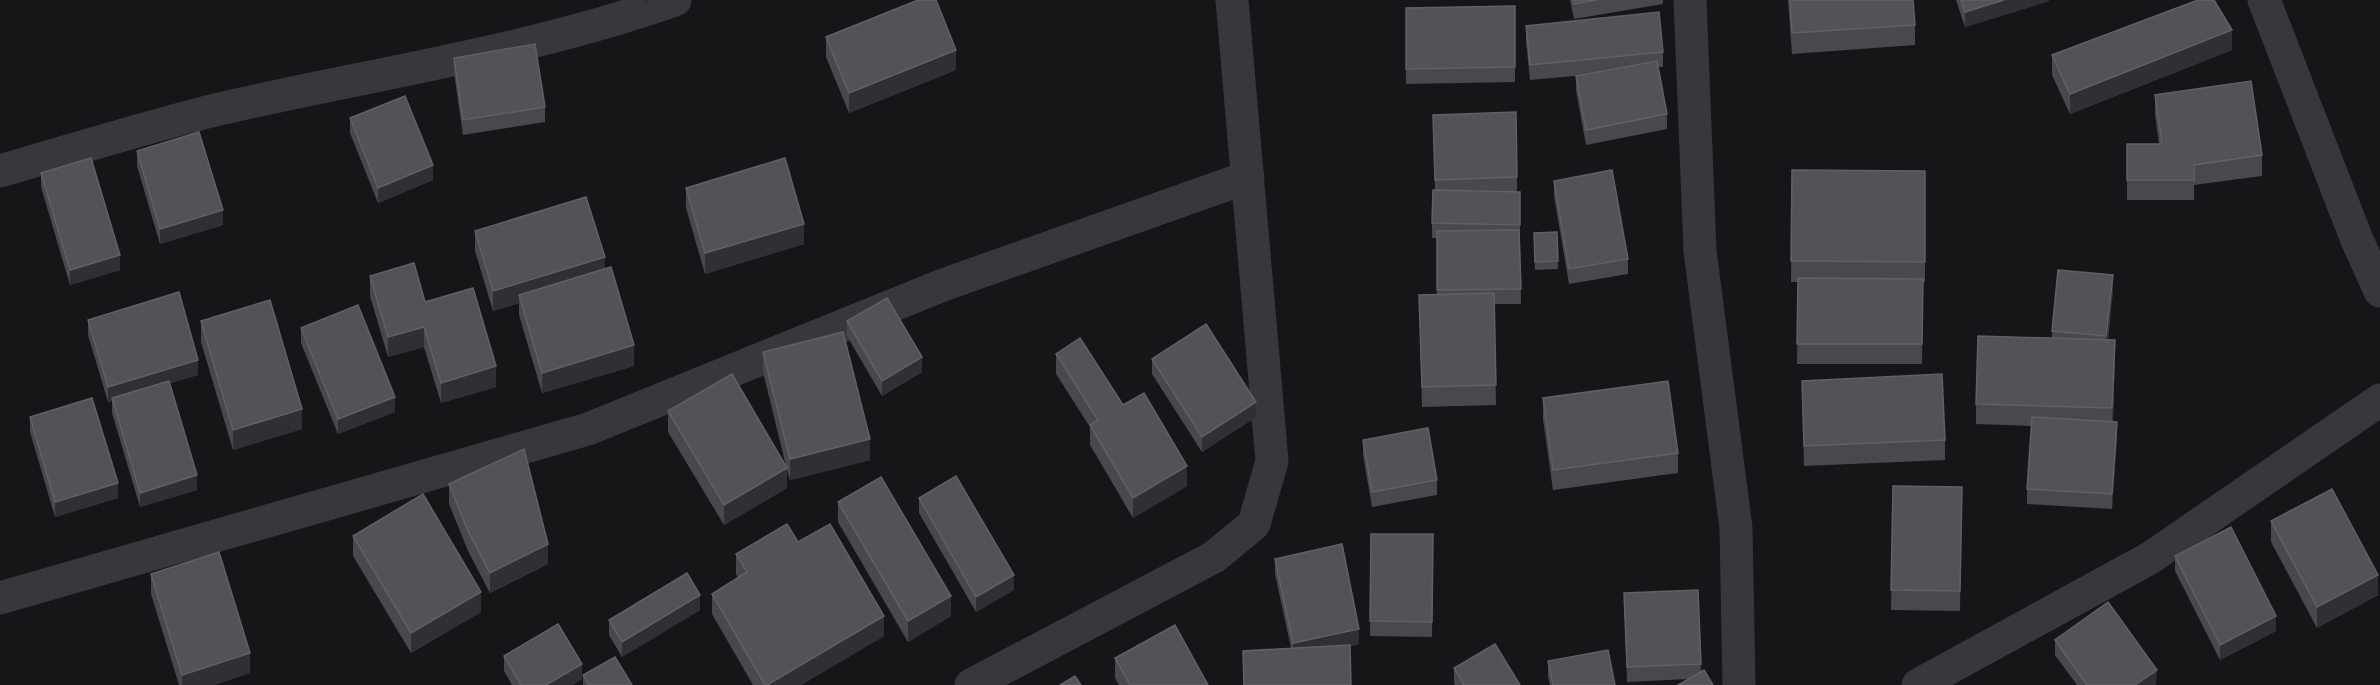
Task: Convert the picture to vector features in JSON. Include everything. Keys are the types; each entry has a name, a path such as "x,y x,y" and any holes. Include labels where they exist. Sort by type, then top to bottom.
{"street":[{"path":"0,171 218,110 454,60 613,22 675,0"},
{"path":"971,685 1214,558 1254,524 1272,461 1232,0"},
{"path":"1690,0 1700,251 1736,528 1739,685"},
{"path":"2264,0 2357,240 2380,291"},
{"path":"0,598 588,429 943,285 1248,177"},
{"path":"1918,685 2150,558 2380,400"}],"building":[{"path":"918,0 936,0 956,50 849,93 826,37"},
{"path":"1573,0 1597,0 1574,4"},
{"path":"1790,0 1913,0 1915,25 1792,33"},
{"path":"1961,0 2004,0 1965,12"},
{"path":"2198,0 2214,0 2232,30 2070,94 2052,55"},
{"path":"1515,6 1515,67 1406,69 1406,8"},
{"path":"1659,12 1663,52 1530,65 1526,26"},
{"path":"535,44 545,107 463,120 454,58"},
{"path":"1657,61 1667,114 1586,130 1576,76"},
{"path":"2251,81 2262,155 2194,165 2194,180 2127,180 2127,144 2162,144 2155,95"},
{"path":"405,96 433,165 378,188 350,118"},
{"path":"1516,112 1517,177 1435,180 1433,115"},
{"path":"199,132 223,210 160,229 137,151"},
{"path":"91,158 120,255 70,270 41,173"},
{"path":"785,158 804,224 705,253 686,188"},
{"path":"1612,170 1628,259 1569,269 1554,181"},
{"path":"1792,170 1925,171 1925,262 1791,261"},
{"path":"1433,190 1520,192 1520,225 1432,223"},
{"path":"586,197 605,257 493,291 475,231"},
{"path":"1519,230 1521,289 1437,290 1437,231"},
{"path":"1557,232 1558,261 1535,262 1534,233"},
{"path":"414,263 425,302 473,288 496,366 441,383 424,327 388,337 370,276"},
{"path":"611,267 634,345 542,373 519,295"},
{"path":"2058,270 2113,275 2106,336 2052,331"},
{"path":"1798,278 1923,279 1922,344 1797,344"},
{"path":"179,292 198,360 108,387 88,320"},
{"path":"1494,293 1496,385 1422,387 1419,295"},
{"path":"887,298 922,357 882,381 847,321"},
{"path":"270,300 302,409 233,430 201,321"},
{"path":"358,305 395,397 338,419 301,328"},
{"path":"1206,324 1256,402 1202,437 1152,359"},
{"path":"843,332 870,439 790,459 763,352"},
{"path":"1978,336 2115,340 2112,408 1976,404"},
{"path":"1080,338 1123,405 1144,393 1187,466 1133,498 1090,425 1098,420 1056,354"},
{"path":"732,374 787,468 724,505 668,411"},
{"path":"1942,374 1945,440 1804,446 1802,381"},
{"path":"169,381 197,475 140,493 112,398"},
{"path":"1668,381 1678,453 1553,470 1543,398"},
{"path":"92,398 118,483 55,502 30,417"},
{"path":"2032,417 2117,422 2112,494 2027,489"},
{"path":"1428,428 1437,480 1372,492 1363,440"},
{"path":"524,449 548,544 490,573 468,531 449,484"},
{"path":"956,476 1014,575 976,597 919,498"},
{"path":"881,477 951,596 908,621 838,502"},
{"path":"1893,486 1962,487 1960,591 1891,590"},
{"path":"2332,489 2378,575 2317,607 2271,521"},
{"path":"423,494 481,592 411,633 353,536"},
{"path":"787,524 798,542 830,524 884,616 765,685 712,594 747,572 736,554"},
{"path":"2231,527 2276,616 2220,645 2175,556"},
{"path":"1371,534 1433,534 1432,622 1370,621"},
{"path":"1342,544 1359,629 1293,643 1275,559"},
{"path":"219,552 250,653 182,675 151,574"},
{"path":"687,573 700,595 622,642 609,620"},
{"path":"1698,590 1701,664 1627,667 1624,593"},
{"path":"2108,602 2157,670 2135,685 2087,685 2055,640"},
{"path":"558,624 582,664 546,685 521,685 504,656"},
{"path":"1175,625 1208,685 1130,685 1115,658"},
{"path":"1495,644 1520,685 1464,685 1454,668"},
{"path":"1350,645 1351,685 1244,685 1243,651"},
{"path":"1608,650 1615,685 1553,685 1548,661"},
{"path":"615,657 632,685 589,685 583,675"},
{"path":"1704,670 1713,685 1678,685"},
{"path":"1075,676 1081,685 1060,685"}]}
